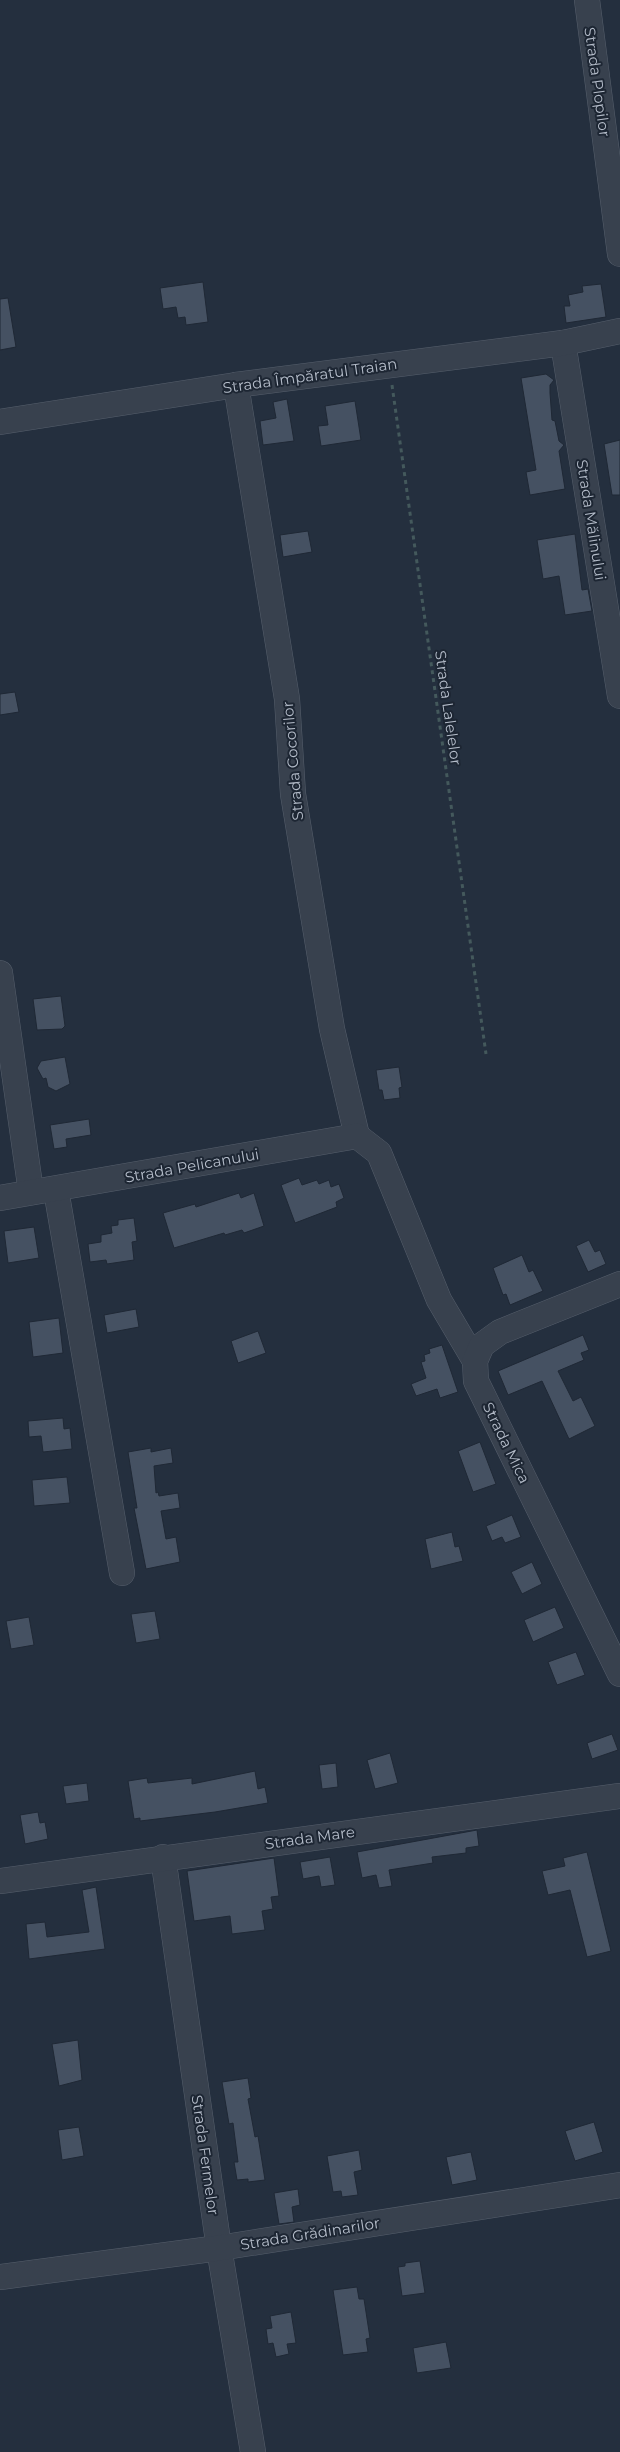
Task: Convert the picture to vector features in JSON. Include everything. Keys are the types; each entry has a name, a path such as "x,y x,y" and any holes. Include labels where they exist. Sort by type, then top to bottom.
{"street":[{"name":"Strada Plopilor","path":"587,0 620,254"},
{"name":"Strada Împăratul Traian","path":"0,422 236,385 562,343 620,331"},
{"name":"Strada Mălinului","path":"562,343 620,696"},
{"name":"Strada Cocorilor","path":"236,385 287,699 293,794 332,1029 357,1136"},
{"path":"0,973 32,1192"},
{"path":"357,1136 379,1153 440,1300 475,1361"},
{"name":"Strada Pelicanului","path":"0,1198 56,1190 357,1136"},
{"path":"56,1190 122,1573"},
{"path":"475,1361 482,1345 500,1332 620,1284"},
{"name":"Strada Mica","path":"475,1361 476,1381 620,1674"},
{"name":"Strada Mare","path":"0,1881 163,1857 620,1796"},
{"name":"Strada Fermelor","path":"163,1857 218,2248 253,2452"},
{"name":"Strada Grădinarilor","path":"0,2277 218,2248 620,2185"}],"path":[{"name":"Strada Lalelelor","path":"389,365 486,1054"}],"building":[{"path":"203,282 208,322 186,325 185,317 178,318 176,307 163,309 160,288"},
{"path":"601,284 606,317 566,323 564,306 570,306 568,295 583,292 582,286"},
{"path":"8,298 16,347 0,350 0,299"},
{"path":"546,374 554,380 550,385 552,420 555,421 559,441 564,445 559,451 565,489 530,495 526,472 536,470 521,378"},
{"path":"287,399 294,441 263,445 260,421 276,418 273,402"},
{"path":"355,401 361,440 321,446 318,426 328,425 325,406"},
{"path":"620,440 620,495 612,495 604,444"},
{"path":"308,531 312,552 283,557 280,535"},
{"path":"575,534 582,590 588,589 592,611 565,615 559,576 543,579 537,540"},
{"path":"15,692 19,712 0,715 0,694"},
{"path":"61,996 65,1026 62,1029 37,1030 33,999"},
{"path":"65,1057 70,1084 56,1091 48,1087 46,1078 43,1079 37,1068 41,1061"},
{"path":"399,1067 402,1087 399,1088 400,1098 384,1100 382,1090 379,1090 376,1070"},
{"path":"89,1119 91,1135 66,1139 67,1147 54,1149 50,1125"},
{"path":"299,1178 302,1185 317,1180 319,1184 329,1180 331,1187 339,1184 344,1198 336,1202 337,1207 295,1223 281,1185"},
{"path":"239,1193 241,1198 254,1193 264,1226 244,1233 242,1230 225,1235 224,1233 174,1248 163,1213 195,1204 196,1207"},
{"path":"134,1218 137,1241 132,1242 134,1260 107,1264 106,1260 90,1262 88,1244 101,1242 101,1235 112,1233 111,1226 118,1225 118,1220"},
{"path":"34,1227 39,1258 8,1263 4,1231"},
{"path":"589,1240 595,1252 600,1250 606,1264 588,1272 576,1246"},
{"path":"522,1255 529,1272 533,1270 543,1291 510,1305 506,1294 503,1295 493,1268"},
{"path":"136,1309 139,1327 107,1333 104,1315"},
{"path":"59,1318 63,1353 33,1357 29,1322"},
{"path":"258,1331 266,1353 238,1363 231,1341"},
{"path":"583,1335 589,1350 581,1353 584,1360 558,1371 573,1401 581,1397 595,1426 569,1439 542,1381 508,1395 498,1371"},
{"path":"442,1345 458,1392 440,1398 437,1389 416,1396 411,1384 426,1378 421,1362 425,1361 424,1355 430,1353 429,1349"},
{"path":"63,1418 64,1429 70,1428 72,1449 43,1452 41,1436 29,1437 28,1421"},
{"path":"480,1442 496,1484 473,1492 458,1451"},
{"path":"151,1448 151,1452 171,1448 173,1463 154,1466 156,1493 158,1492 159,1496 178,1493 180,1508 161,1511 166,1539 176,1537 180,1562 146,1569 134,1508 137,1508 128,1452"},
{"path":"67,1477 70,1503 34,1506 32,1480"},
{"path":"512,1515 521,1537 505,1543 502,1537 492,1541 486,1526"},
{"path":"452,1532 455,1547 459,1546 463,1561 431,1569 425,1539"},
{"path":"532,1562 542,1584 522,1594 511,1572"},
{"path":"555,1607 564,1628 533,1642 524,1620"},
{"path":"155,1611 160,1639 136,1643 131,1614"},
{"path":"29,1617 34,1645 11,1649 6,1621"},
{"path":"576,1652 585,1675 557,1685 548,1662"},
{"path":"612,1734 618,1750 592,1759 587,1743"},
{"path":"390,1753 398,1783 375,1789 367,1760"},
{"path":"336,1763 338,1787 322,1789 319,1765"},
{"path":"255,1771 258,1789 265,1787 268,1803 215,1812 140,1821 140,1818 134,1819 128,1781 147,1778 148,1783 192,1778 192,1784"},
{"path":"87,1783 89,1801 66,1804 63,1786"},
{"path":"38,1812 40,1823 45,1822 48,1839 25,1844 20,1815"},
{"path":"477,1830 479,1846 466,1848 466,1853 432,1857 433,1863 389,1870 392,1886 379,1888 376,1875 362,1878 357,1852"},
{"path":"587,1852 611,1951 587,1957 570,1890 548,1895 542,1871 565,1866 563,1858"},
{"path":"330,1857 335,1885 321,1887 319,1876 303,1879 300,1862"},
{"path":"274,1858 279,1896 271,1897 273,1909 262,1911 265,1930 232,1934 230,1916 194,1921 187,1871"},
{"path":"96,1887 105,1949 29,1959 26,1924 45,1922 47,1937 89,1932 82,1890"},
{"path":"78,2040 82,2080 59,2086 52,2044"},
{"path":"248,2078 251,2098 248,2099 255,2137 258,2136 265,2180 248,2182 248,2179 237,2180 234,2162 238,2162 233,2123 229,2124 222,2082"},
{"path":"594,2122 603,2152 575,2161 565,2131"},
{"path":"79,2127 84,2156 62,2160 58,2130"},
{"path":"359,2150 362,2170 354,2172 358,2195 342,2197 341,2191 333,2192 327,2156"},
{"path":"471,2152 477,2180 452,2185 446,2157"},
{"path":"298,2189 300,2205 292,2207 294,2222 279,2224 274,2193"},
{"path":"420,2261 425,2293 402,2296 398,2267 405,2266 405,2263"},
{"path":"357,2287 359,2299 364,2299 370,2338 366,2339 368,2352 343,2355 333,2290"},
{"path":"291,2312 296,2343 287,2344 289,2354 276,2357 273,2343 268,2344 266,2329 272,2328 270,2316"},
{"path":"446,2342 451,2368 417,2373 413,2348"}]}
